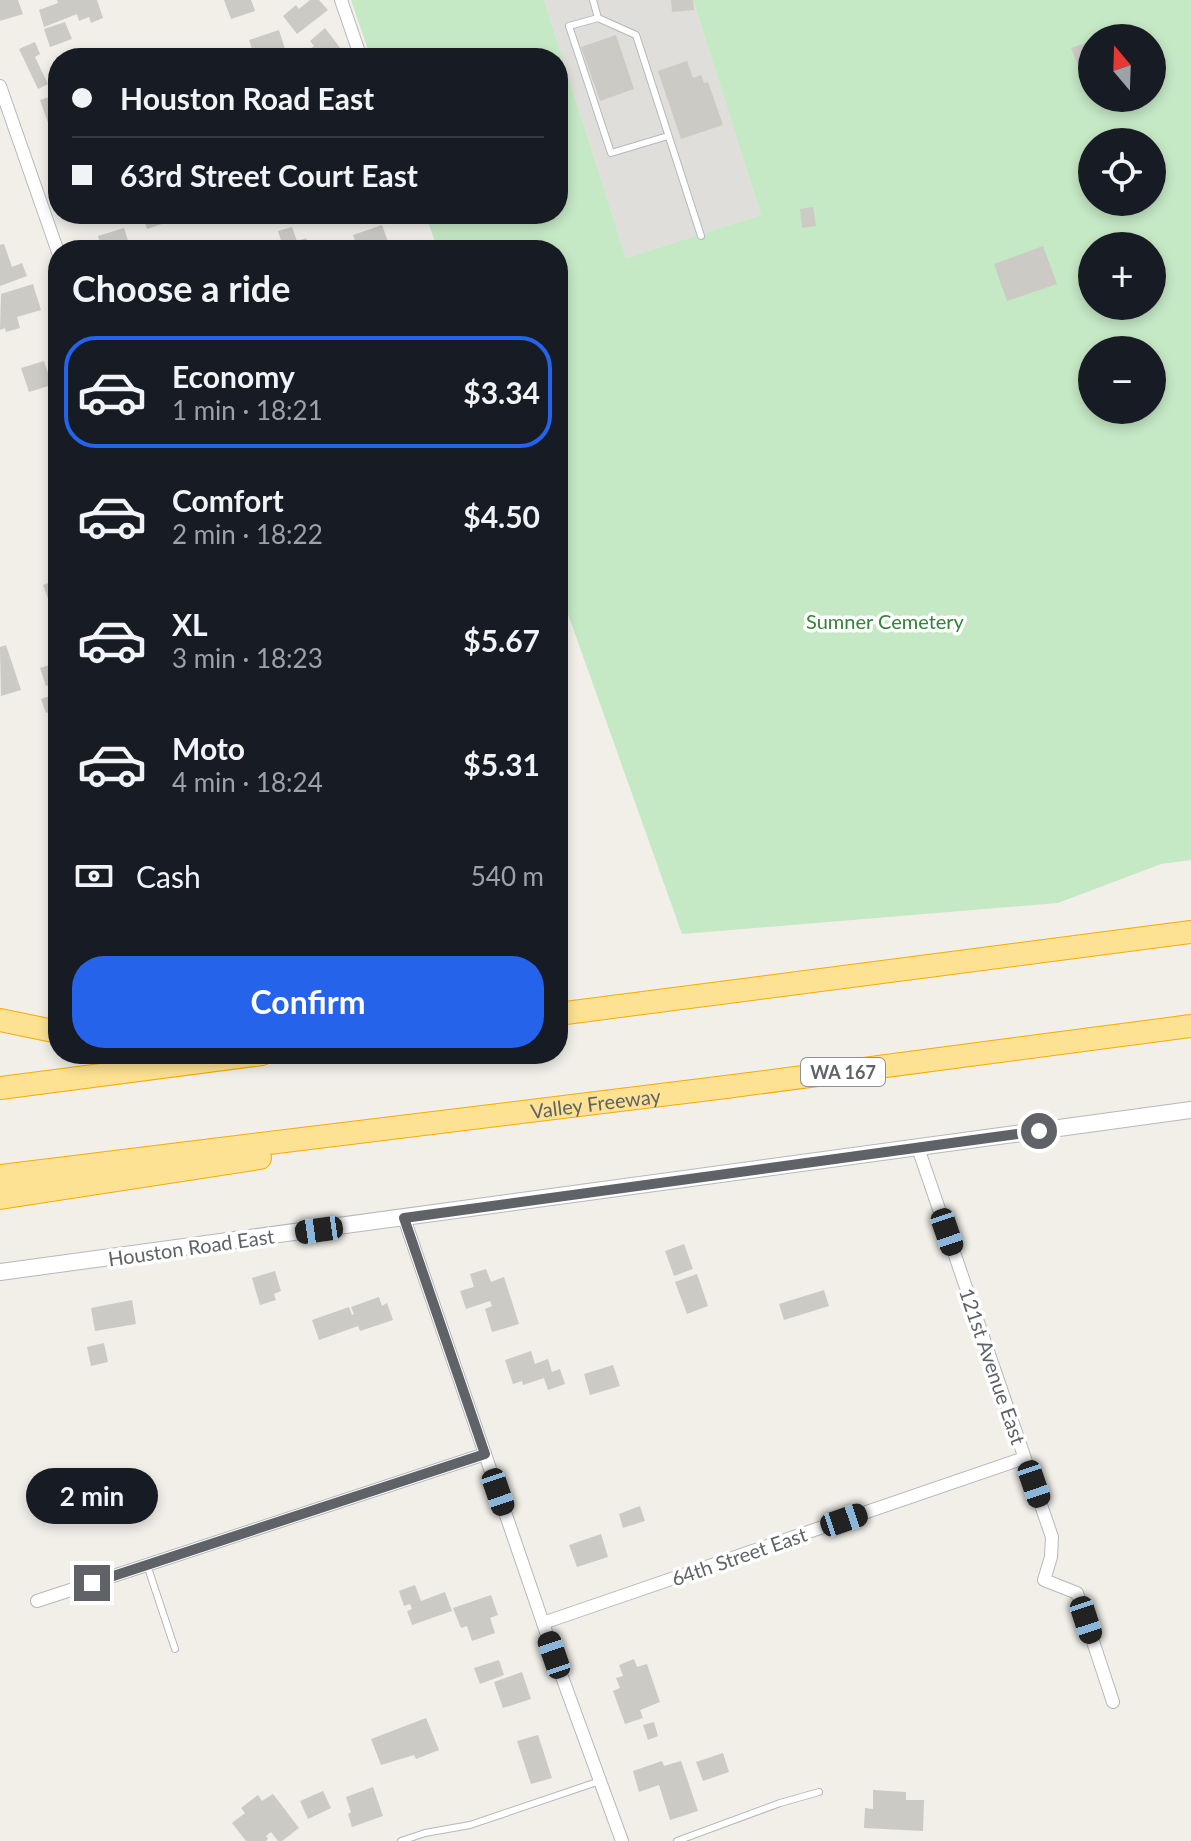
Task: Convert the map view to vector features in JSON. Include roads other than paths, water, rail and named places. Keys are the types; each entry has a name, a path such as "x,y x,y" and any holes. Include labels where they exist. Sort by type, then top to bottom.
{"highway":[{"path":"568,1013 1191,932"},
{"path":"568,1001 685,996"},
{"path":"0,1020 48,1030"},
{"name":"Valley Freeway","path":"0,1176 1191,1026"},
{"path":"0,1088 185,1064"},
{"path":"0,1198 187,1171 494,1115"}],"street":[{"path":"341,0 358,48"},
{"path":"0,86 48,223"},
{"name":"Houston Road East","path":"0,1272 1191,1110"},
{"name":"121st Avenue East","path":"918,1148 1052,1537 1051,1557 1044,1580 1077,1593 1113,1702"},
{"path":"404,1218 543,1623 622,1841"},
{"path":"37,1601 485,1454"},
{"name":"64th Street East","path":"543,1623 1024,1458"}],"lane":[{"path":"593,0 598,18"},
{"path":"668,136 611,153 569,26 598,18 636,35 701,236"},
{"path":"147,1565 175,1649"},
{"path":"401,1841 470,1825 600,1781"},
{"path":"677,1841 819,1792"}],"park label":[{"name":"Sumner Cemetery","path":"885,621"}]}
